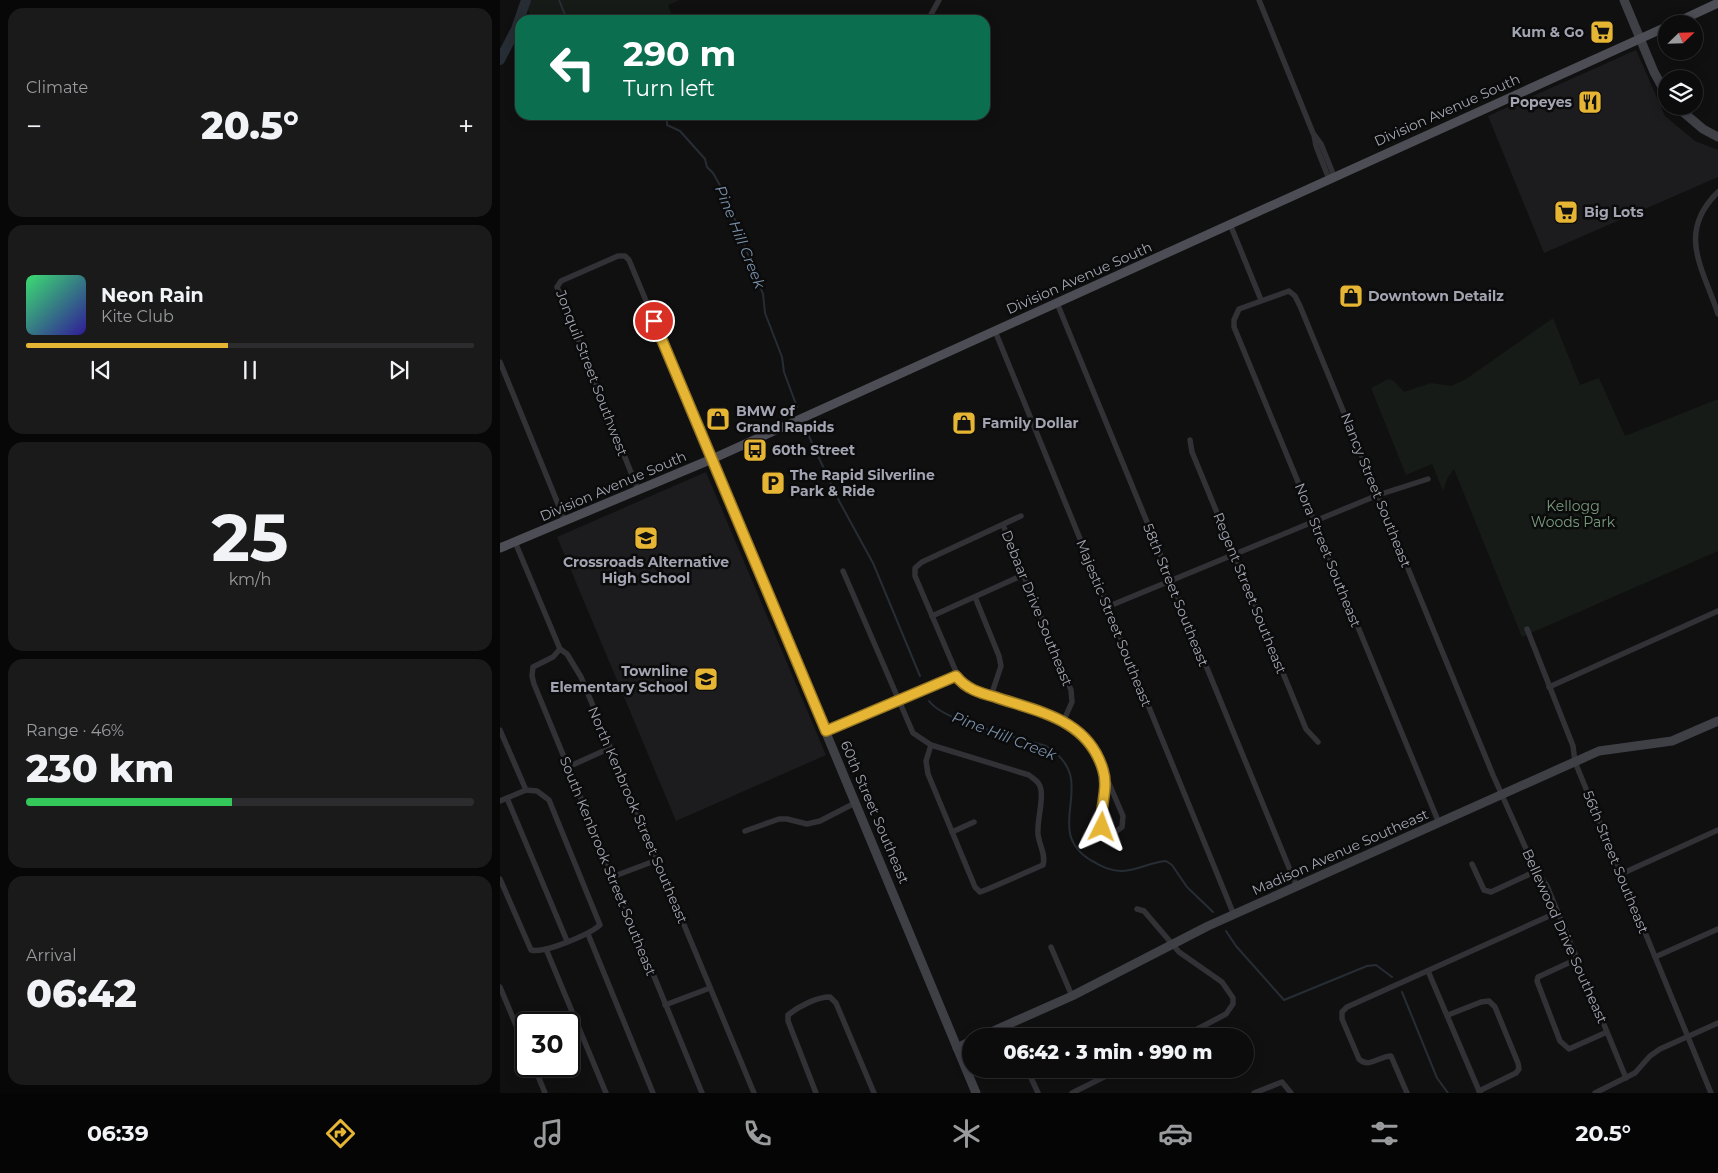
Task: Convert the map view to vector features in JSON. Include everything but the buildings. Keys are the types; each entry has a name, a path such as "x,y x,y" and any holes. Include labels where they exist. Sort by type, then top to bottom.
{"main road":[{"path":"1624,0 1658,79"},
{"path":"1692,15 1718,3"},
{"name":"Division Avenue South","path":"500,548 712,459 1658,30"},
{"path":"1687,115 1703,129 1718,136"},
{"name":"60th Street Southeast","path":"712,459 976,1093"},
{"name":"Madison Avenue Southeast","path":"999,1028 1072,996 1234,915 1599,751 1672,741 1718,721"},
{"path":"957,1048 962,1046"}],"street":[{"path":"931,15 939,0"},
{"path":"1259,0 1313,133 1322,146 1331,178"},
{"path":"1718,192 1703,210 1695,230 1698,260 1718,314"},
{"path":"1230,224 1261,300"},
{"name":"Jonquil Street Southwest","path":"638,490 558,290 560,281 618,256 624,256 629,260 712,459"},
{"name":"Nancy Street Southeast","path":"1261,300 1289,291 1295,296 1502,794"},
{"name":"Nora Street Southeast","path":"1261,300 1239,310 1234,320 1234,327 1439,823"},
{"name":"58th Street Southeast","path":"1057,303 1296,887"},
{"name":"Majestic Street Southeast","path":"995,331 1234,915"},
{"path":"500,362 565,521"},
{"name":"Regent Street Southeast","path":"1190,440 1192,452 1306,729 1318,742"},
{"path":"1107,607 1378,495 1428,479"},
{"path":"1021,516 922,562 915,568 915,576 956,676 974,690 1064,720 1086,739 1104,771 1123,816 1122,826 1114,833 1108,833 1102,827 1104,771"},
{"name":"Debaar Drive Southeast","path":"1003,525 1070,690 1072,702 1064,720"},
{"name":"North Kenbrook Street Southeast","path":"515,542 560,649 574,663 754,1093"},
{"path":"843,571 897,701 913,733 930,745 1029,775 1038,782 1041,791 1038,832 1044,861 1043,865 980,892 975,887 928,774 926,761 930,745"},
{"path":"932,616 1023,575"},
{"path":"975,597 999,656 1001,666 991,696"},
{"path":"1549,687 1718,611"},
{"name":"56th Street Southeast","path":"1526,629 1573,746 1574,762 1711,1093"},
{"name":"South Kenbrook Street Southeast","path":"560,649 553,657 533,668 532,676 612,877 702,1093"},
{"path":"826,731 956,676"},
{"path":"500,730 526,790"},
{"path":"568,767 610,748"},
{"path":"500,801 526,790 537,791 549,800 600,925 588,934 535,952 529,948 500,879"},
{"name":"Bellewood Drive Southeast","path":"1502,794 1536,871 1547,886 1626,1078"},
{"path":"507,798 567,941"},
{"path":"745,831 779,819 787,818 807,824 820,821 856,803"},
{"path":"952,832 974,822"},
{"path":"1621,874 1718,830"},
{"path":"612,877 657,860"},
{"path":"1472,864 1484,890 1491,892 1536,871"},
{"path":"1138,909 1144,911 1172,945 1190,962 1222,982 1231,992 1233,1004 1218,1019 1200,1028"},
{"path":"1407,1093 1391,1056 1386,1056 1368,1064 1363,1063 1359,1059 1342,1019 1342,1012 1347,1007 1558,912"},
{"path":"1655,957 1718,929"},
{"path":"588,934 653,1093"},
{"path":"1051,948 1072,996"},
{"path":"546,949 606,1093"},
{"path":"1577,958 1538,977 1537,981 1560,1041 1569,1049 1607,1032"},
{"path":"1428,971 1479,1092 1516,1073 1519,1069 1518,1062 1495,1007 1489,1001 1448,1015"},
{"path":"500,987 515,1023"},
{"path":"666,1005 710,988"},
{"path":"816,1093 788,1021 788,1015 818,999 830,997 839,1010 874,1093"},
{"path":"1595,1093 1626,1078 1655,1052 1718,1023"},
{"path":"1008,1024 1010,1028"},
{"path":"538,1077 545,1093"},
{"path":"1031,1078 1038,1093"},
{"path":"1072,1093 1102,1078"},
{"path":"1254,1093 1282,1082 1291,1093"}],"shaded area":[{"path":"1636,50 1658,100 1658,115 1665,115 1695,141 1718,150 1718,177 1544,253 1488,116"},
{"name":"Townline Elementary School","path":"706,472 826,755 676,821 557,537"}],"green space":[{"path":"524,0 680,0 668,5 672,15 530,15"},
{"name":"Kellogg Woods Park","path":"1553,318 1580,385 1599,378 1625,436 1718,399 1718,551 1522,637 1454,469 1448,477 1443,491 1432,464 1406,475 1371,388 1389,379 1395,382 1404,392 1431,383 1451,386 1466,379"}],"waterway":[{"path":"521,15 526,0"},
{"name":"Pine Hill Creek","path":"559,0 565,15"},
{"path":"500,60 515,31"},
{"name":"Pine Hill Creek","path":"667,120 667,125 680,131 705,159 707,167 713,173 726,196 763,294 765,313 782,357 784,372 797,407"},
{"name":"Pine Hill Creek","path":"806,430 838,499 873,563 920,676"},
{"name":"Pine Hill Creek","path":"929,701 937,709 950,716 1002,734 1046,746 1062,760 1070,774 1072,789 1069,820 1070,834 1077,848 1092,861 1117,871 1133,870 1166,861 1172,865 1187,887 1213,912"},
{"path":"1226,931 1236,946 1284,1000 1367,966 1376,965 1392,977"},
{"path":"1402,992 1437,1078 1448,1093"}],"place":[{"name":"Kum & Go","path":"1602,32"},
{"name":"Popeyes","path":"1590,102"},
{"name":"Big Lots","path":"1566,212"},
{"name":"Downtown Detailz","path":"1351,296"},
{"name":"BMW of Grand Rapids","path":"718,419"},
{"name":"Family Dollar","path":"964,423"},
{"name":"60th Street","path":"755,450"},
{"name":"The Rapid Silverline Park & Ride","path":"773,483"},
{"name":"Crossroads Alternative High School","path":"646,538"},
{"name":"Townline Elementary School","path":"706,679"}],"route":[{"path":"654,321 826,731 956,676 964,684 984,695 1064,720 1076,728 1092,747 1104,771 1105,790 1102,827"}]}
